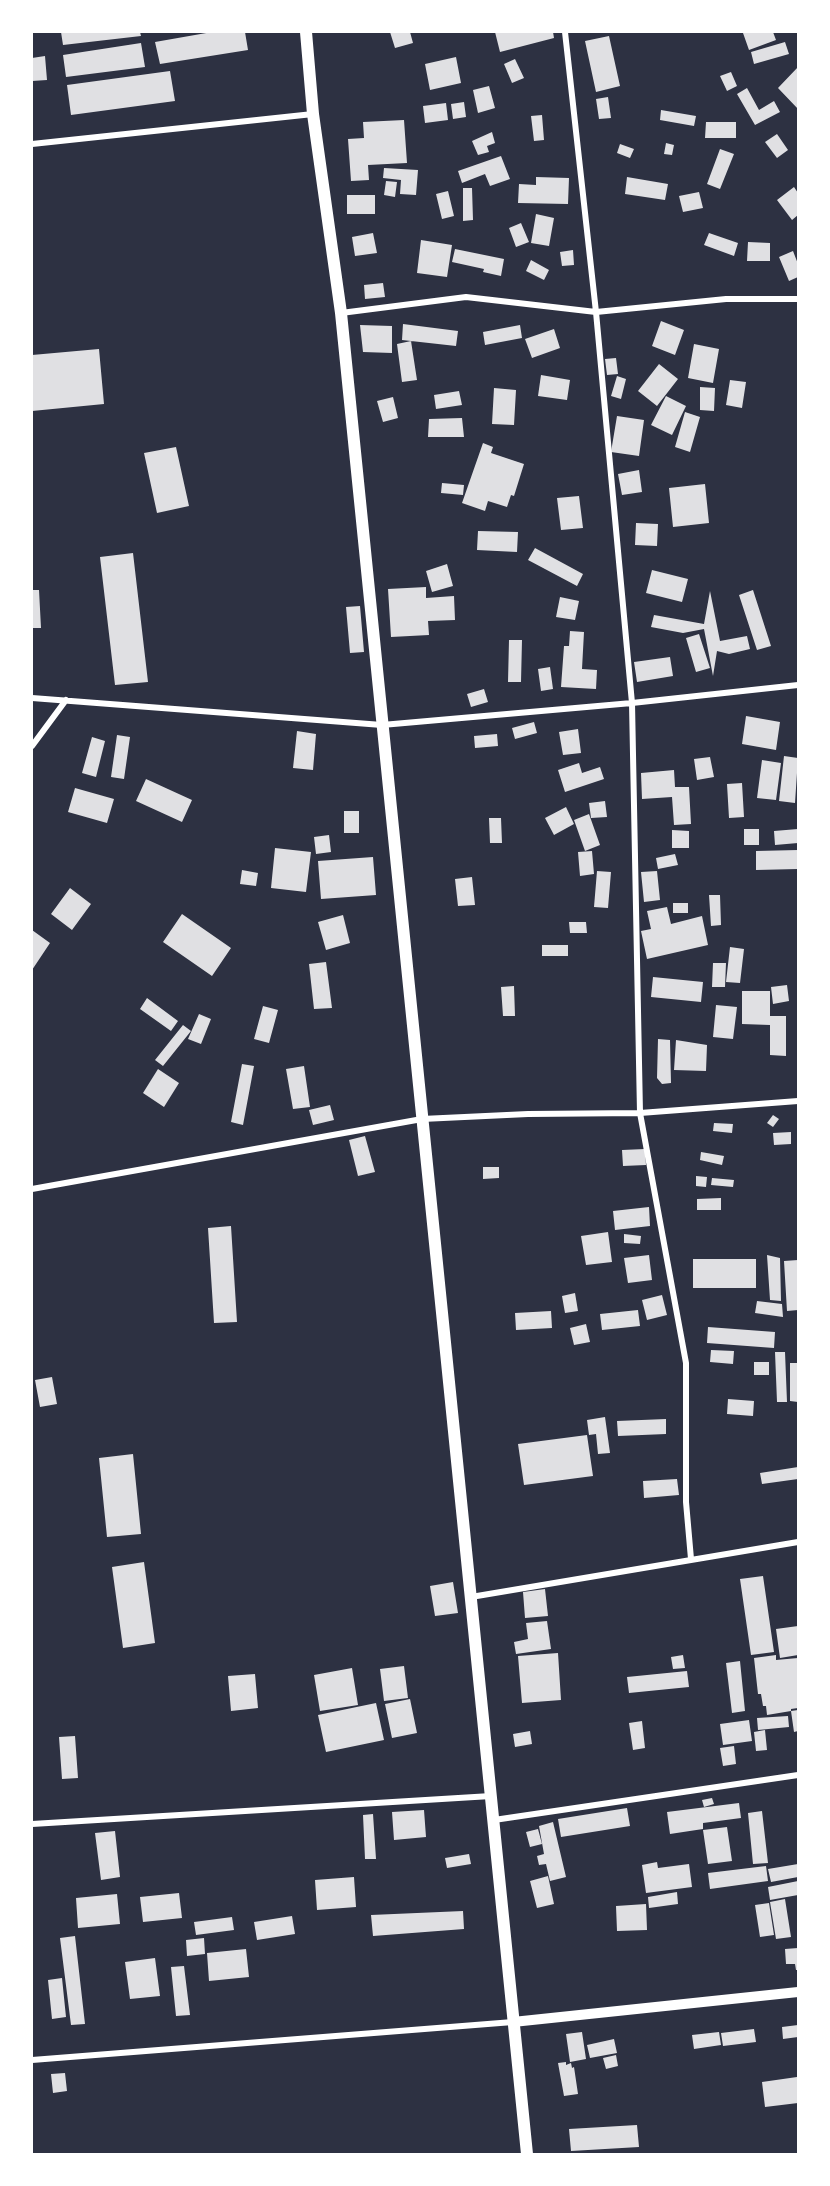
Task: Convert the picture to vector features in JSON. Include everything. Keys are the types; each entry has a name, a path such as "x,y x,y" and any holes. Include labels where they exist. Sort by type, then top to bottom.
{"main road":[{"path":"306,32 313,114 340,313 527,2154"}],"street":[{"path":"566,32 596,312 632,704 640,1113 686,1363 686,1502 691,1559"},
{"path":"32,144 313,114"},
{"path":"340,313 466,297 596,312 726,299 798,299"},
{"path":"32,698 382,725 632,704 798,685"},
{"path":"32,746 66,700"},
{"path":"32,1189 422,1119 528,1114 640,1113 798,1101"},
{"path":"470,1597 798,1542"},
{"path":"493,1820 798,1774"},
{"path":"32,1824 490,1796"},
{"path":"32,2060 513,2022 798,1992"}],"building":[{"path":"61,32 140,32 141,36 63,45"},
{"path":"212,32 245,32 248,50 160,64 155,42"},
{"path":"390,32 410,32 413,43 395,48"},
{"path":"495,32 553,32 554,38 500,52"},
{"path":"773,32 776,40 749,50 743,33"},
{"path":"609,36 620,86 596,92 585,41"},
{"path":"785,42 789,54 754,64 751,52"},
{"path":"141,43 145,67 66,77 63,55"},
{"path":"45,56 47,80 32,81 32,58"},
{"path":"456,57 461,83 430,90 425,64"},
{"path":"515,59 524,78 512,83 504,64"},
{"path":"798,67 798,109 778,88"},
{"path":"170,71 175,101 71,115 67,85"},
{"path":"731,72 737,86 727,91 720,76"},
{"path":"489,86 495,108 478,113 473,90"},
{"path":"747,88 759,110 774,101 780,112 755,125 737,94"},
{"path":"608,97 611,118 599,119 596,99"},
{"path":"464,102 466,117 453,119 451,104"},
{"path":"446,103 448,120 425,123 423,106"},
{"path":"661,110 696,116 694,126 660,120"},
{"path":"542,115 544,140 534,141 531,116"},
{"path":"404,120 407,163 368,165 369,180 351,181 348,139 364,138 363,122"},
{"path":"706,122 736,122 736,138 705,138"},
{"path":"492,132 495,143 487,146 489,152 478,155 472,141"},
{"path":"777,134 788,150 777,158 765,142"},
{"path":"666,143 674,145 672,155 664,154"},
{"path":"620,144 634,149 630,158 617,153"},
{"path":"720,149 734,154 720,189 707,184"},
{"path":"501,156 510,179 490,186 485,174 462,183 458,171"},
{"path":"384,168 418,170 416,195 400,194 401,180 383,178"},
{"path":"536,177 569,178 568,204 518,203 519,184 536,185"},
{"path":"627,177 668,184 665,200 625,194"},
{"path":"386,181 397,182 395,197 384,195"},
{"path":"794,187 798,193 798,215 792,220 777,200"},
{"path":"463,188 472,188 473,220 463,221"},
{"path":"448,191 454,216 442,219 436,194"},
{"path":"699,192 703,208 683,212 679,196"},
{"path":"347,195 375,195 375,214 347,214"},
{"path":"536,214 554,218 549,246 531,243"},
{"path":"521,223 529,242 516,247 509,228"},
{"path":"373,233 377,253 355,256 352,237"},
{"path":"709,233 738,243 734,256 704,245"},
{"path":"421,240 452,245 447,277 417,273"},
{"path":"748,242 770,243 770,261 747,261"},
{"path":"455,249 504,259 501,276 483,272 484,269 452,262"},
{"path":"573,250 574,265 562,266 560,252"},
{"path":"793,251 798,264 798,277 789,281 779,257"},
{"path":"531,260 549,270 544,280 526,271"},
{"path":"383,283 385,297 365,299 364,285"},
{"path":"661,321 684,330 675,355 652,346"},
{"path":"403,324 458,331 456,346 402,340"},
{"path":"360,325 392,326 392,353 363,352"},
{"path":"520,325 522,338 485,345 483,332"},
{"path":"554,329 560,348 532,358 525,339"},
{"path":"411,341 417,380 402,382 397,344"},
{"path":"694,344 719,349 713,383 688,378"},
{"path":"99,349 104,404 32,411 32,355"},
{"path":"616,358 618,374 607,375 605,359"},
{"path":"659,364 678,379 657,406 638,391"},
{"path":"541,375 570,380 567,400 538,396"},
{"path":"617,376 626,379 621,399 611,396"},
{"path":"730,380 746,382 742,408 726,405"},
{"path":"700,387 715,388 714,411 700,410"},
{"path":"494,388 516,390 514,425 492,424"},
{"path":"459,391 462,405 436,409 434,395"},
{"path":"666,396 686,406 672,435 651,425"},
{"path":"393,397 398,418 383,422 377,401"},
{"path":"685,412 700,417 690,452 675,447"},
{"path":"617,416 644,420 639,456 611,452"},
{"path":"462,418 464,437 428,437 429,419"},
{"path":"483,443 493,447 491,453 524,464 514,496 511,495 507,507 488,501 485,511 462,503"},
{"path":"176,447 189,506 157,513 144,453"},
{"path":"639,470 642,492 622,495 618,474"},
{"path":"442,483 464,485 463,495 441,493"},
{"path":"705,484 709,523 673,527 669,488"},
{"path":"579,496 583,528 561,530 557,498"},
{"path":"636,523 658,524 657,546 635,545"},
{"path":"478,531 518,532 517,552 477,550"},
{"path":"535,548 583,574 577,586 528,560"},
{"path":"133,553 148,682 115,685 100,557"},
{"path":"447,564 453,586 432,592 426,571"},
{"path":"652,570 688,579 682,602 646,593"},
{"path":"426,587 426,598 454,596 455,620 428,621 429,635 391,637 388,589"},
{"path":"32,590 39,590 41,628 32,628"},
{"path":"753,590 771,646 757,650 739,595"},
{"path":"710,591 720,641 747,636 750,649 729,654 717,651 713,676 704,629 683,633 651,627 654,615 704,624"},
{"path":"560,597 579,601 575,620 556,617"},
{"path":"360,606 364,652 350,653 346,607"},
{"path":"570,631 584,632 582,669 597,670 596,689 561,687 564,646 569,646"},
{"path":"699,634 710,668 696,672 686,638"},
{"path":"509,640 522,640 521,682 508,682"},
{"path":"670,657 673,676 637,682 634,662"},
{"path":"550,667 553,689 541,691 538,669"},
{"path":"484,689 488,702 471,707 467,694"},
{"path":"746,716 780,722 776,750 742,744"},
{"path":"534,722 537,733 515,739 512,728"},
{"path":"578,729 581,753 563,755 559,732"},
{"path":"297,731 316,734 313,770 293,768"},
{"path":"497,734 498,746 475,748 474,736"},
{"path":"117,735 130,737 124,779 111,777"},
{"path":"92,737 105,741 96,777 82,773"},
{"path":"784,756 798,758 795,803 779,801"},
{"path":"710,757 714,777 697,780 694,759"},
{"path":"762,760 781,763 776,800 757,798"},
{"path":"579,763 582,773 600,767 604,779 565,792 558,770"},
{"path":"674,770 675,787 689,787 691,824 674,825 672,797 642,799 641,773"},
{"path":"146,779 192,800 182,822 136,801"},
{"path":"742,783 744,817 729,818 727,784"},
{"path":"75,788 114,799 107,823 68,812"},
{"path":"605,801 607,817 591,818 589,803"},
{"path":"566,807 574,824 554,835 545,818"},
{"path":"344,811 359,811 359,833 344,833"},
{"path":"589,814 600,845 585,851 574,820"},
{"path":"489,818 501,818 502,843 490,843"},
{"path":"744,829 759,829 759,845 744,845"},
{"path":"798,829 798,843 775,845 774,831"},
{"path":"672,830 689,831 689,848 672,848"},
{"path":"329,835 331,852 316,854 314,837"},
{"path":"275,848 311,852 306,892 271,888"},
{"path":"798,850 798,869 756,870 756,851"},
{"path":"592,851 594,874 580,876 578,852"},
{"path":"675,854 678,865 658,869 656,858"},
{"path":"373,857 376,895 321,899 318,861"},
{"path":"242,870 258,873 256,886 240,884"},
{"path":"597,871 611,872 608,908 594,907"},
{"path":"657,871 660,900 644,902 641,872"},
{"path":"472,877 475,905 458,906 455,879"},
{"path":"70,888 91,904 72,930 51,914"},
{"path":"709,895 720,895 721,925 711,926"},
{"path":"673,903 688,903 688,913 673,913"},
{"path":"667,907 671,924 702,916 708,945 647,959 641,931 651,929 647,911"},
{"path":"182,914 231,948 212,976 163,942"},
{"path":"343,915 350,943 326,950 318,922"},
{"path":"569,922 586,922 587,933 570,933"},
{"path":"32,930 50,943 32,970"},
{"path":"542,945 568,945 568,956 542,956"},
{"path":"730,947 744,949 740,983 726,982"},
{"path":"326,962 332,1008 314,1009 309,964"},
{"path":"713,963 726,963 725,987 712,987"},
{"path":"653,977 703,982 701,1002 651,997"},
{"path":"787,985 789,1001 773,1004 771,987"},
{"path":"514,986 515,1016 503,1016 501,987"},
{"path":"742,991 770,991 770,1016 786,1016 786,1056 770,1055 770,1025 742,1024"},
{"path":"147,998 178,1021 171,1031 140,1009"},
{"path":"716,1005 737,1007 733,1039 713,1037"},
{"path":"263,1006 278,1010 269,1043 254,1039"},
{"path":"199,1014 211,1019 201,1044 188,1039"},
{"path":"183,1025 191,1031 163,1066 155,1060"},
{"path":"658,1039 670,1040 671,1083 662,1084 657,1078"},
{"path":"676,1040 707,1045 706,1071 674,1070"},
{"path":"242,1064 254,1066 243,1125 231,1122"},
{"path":"304,1066 310,1107 293,1109 286,1069"},
{"path":"158,1069 179,1083 164,1107 143,1093"},
{"path":"330,1105 334,1120 313,1125 309,1110"},
{"path":"773,1115 779,1119 773,1127 767,1123"},
{"path":"714,1123 733,1124 732,1133 713,1131"},
{"path":"791,1132 791,1144 774,1145 773,1133"},
{"path":"365,1136 375,1172 358,1176 349,1140"},
{"path":"645,1149 646,1165 623,1166 622,1150"},
{"path":"701,1152 724,1156 722,1165 700,1160"},
{"path":"483,1167 499,1167 499,1178 483,1179"},
{"path":"696,1176 707,1177 706,1187 696,1186"},
{"path":"712,1178 734,1180 733,1187 711,1185"},
{"path":"721,1198 721,1210 697,1210 697,1199"},
{"path":"649,1207 650,1226 615,1230 613,1211"},
{"path":"231,1226 237,1322 214,1323 208,1228"},
{"path":"608,1232 612,1262 586,1265 581,1236"},
{"path":"624,1234 641,1236 640,1244 624,1243"},
{"path":"649,1255 652,1280 628,1283 624,1258"},
{"path":"767,1255 780,1258 781,1301 770,1300"},
{"path":"693,1259 756,1259 756,1288 693,1288"},
{"path":"798,1260 798,1310 787,1311 784,1261"},
{"path":"575,1293 578,1311 565,1313 562,1296"},
{"path":"662,1295 667,1315 647,1320 642,1300"},
{"path":"757,1301 782,1304 783,1317 755,1313"},
{"path":"638,1310 640,1326 602,1330 600,1314"},
{"path":"551,1311 552,1328 516,1330 515,1313"},
{"path":"586,1324 590,1342 574,1345 570,1328"},
{"path":"708,1327 775,1332 774,1348 707,1343"},
{"path":"711,1350 734,1351 733,1364 710,1362"},
{"path":"775,1352 785,1352 787,1402 777,1402"},
{"path":"754,1362 769,1362 769,1375 754,1375"},
{"path":"790,1363 798,1363 798,1402 790,1401"},
{"path":"52,1377 57,1404 40,1407 35,1380"},
{"path":"728,1399 754,1401 753,1416 727,1414"},
{"path":"605,1417 610,1453 598,1454 596,1434 589,1435 587,1420"},
{"path":"666,1419 666,1434 618,1436 617,1421"},
{"path":"587,1435 593,1476 524,1485 518,1444"},
{"path":"133,1454 141,1534 107,1537 99,1458"},
{"path":"798,1467 798,1479 762,1484 760,1473"},
{"path":"677,1479 679,1495 644,1498 643,1481"},
{"path":"144,1562 155,1643 123,1648 112,1567"},
{"path":"763,1576 774,1652 751,1655 740,1579"},
{"path":"453,1582 458,1613 435,1616 430,1586"},
{"path":"545,1589 548,1616 525,1618 523,1592"},
{"path":"547,1621 551,1649 516,1654 514,1642 528,1639 526,1623"},
{"path":"798,1626 798,1655 780,1658 776,1629"},
{"path":"558,1653 561,1700 522,1703 518,1656"},
{"path":"683,1655 685,1668 673,1669 671,1657"},
{"path":"776,1655 776,1660 798,1658 798,1708 767,1715 761,1694 758,1694 754,1658"},
{"path":"740,1661 745,1711 732,1713 726,1663"},
{"path":"404,1666 408,1698 384,1701 380,1669"},
{"path":"352,1668 358,1705 320,1711 314,1675"},
{"path":"687,1671 689,1687 629,1693 627,1677"},
{"path":"255,1674 258,1708 231,1711 228,1676"},
{"path":"410,1699 417,1733 392,1738 385,1704"},
{"path":"376,1703 384,1740 326,1752 318,1715"},
{"path":"798,1710 798,1731 794,1732 791,1711"},
{"path":"788,1716 789,1727 758,1730 757,1718"},
{"path":"749,1720 752,1741 723,1745 720,1724"},
{"path":"642,1721 645,1748 633,1750 629,1723"},
{"path":"765,1730 767,1750 756,1751 754,1732"},
{"path":"530,1731 532,1744 515,1747 513,1734"},
{"path":"75,1736 78,1778 62,1779 59,1737"},
{"path":"734,1746 736,1764 723,1766 720,1748"},
{"path":"712,1798 714,1804 704,1807 702,1800"},
{"path":"739,1803 741,1818 703,1823 703,1829 670,1834 667,1812"},
{"path":"627,1808 630,1826 561,1837 558,1819"},
{"path":"424,1810 426,1837 394,1840 392,1812"},
{"path":"762,1811 768,1863 753,1864 748,1813"},
{"path":"373,1814 376,1859 365,1859 363,1815"},
{"path":"553,1822 566,1877 550,1881 546,1864 539,1865 537,1856 544,1854 539,1826"},
{"path":"727,1827 732,1861 708,1864 703,1830"},
{"path":"538,1829 542,1844 530,1847 526,1832"},
{"path":"115,1831 120,1877 101,1880 95,1833"},
{"path":"469,1854 471,1864 447,1868 445,1858"},
{"path":"657,1862 658,1868 689,1864 692,1887 646,1893 642,1865"},
{"path":"798,1864 798,1877 771,1882 768,1869"},
{"path":"766,1866 768,1881 710,1889 708,1873"},
{"path":"548,1876 554,1904 537,1908 530,1881"},
{"path":"354,1877 356,1907 317,1910 315,1880"},
{"path":"798,1881 798,1895 770,1900 768,1887"},
{"path":"677,1892 678,1904 649,1908 648,1897"},
{"path":"179,1893 182,1918 143,1922 140,1897"},
{"path":"117,1894 120,1924 78,1928 76,1898"},
{"path":"785,1899 791,1937 776,1939 770,1902"},
{"path":"769,1903 774,1935 760,1937 755,1905"},
{"path":"646,1904 647,1930 617,1931 616,1906"},
{"path":"463,1911 464,1929 373,1936 371,1915"},
{"path":"292,1916 295,1934 257,1940 254,1922"},
{"path":"232,1917 234,1930 196,1935 194,1922"},
{"path":"75,1936 85,2024 71,2025 60,1938"},
{"path":"204,1938 205,1954 187,1956 186,1940"},
{"path":"798,1948 798,1970 796,1970 795,1964 786,1964 785,1949"},
{"path":"246,1949 249,1977 209,1981 207,1953"},
{"path":"155,1958 160,1996 130,1999 125,1962"},
{"path":"184,1966 190,2015 176,2016 171,1967"},
{"path":"62,1978 66,2017 52,2019 48,1980"},
{"path":"798,2025 798,2037 783,2039 782,2027"},
{"path":"754,2029 756,2042 723,2046 721,2033"},
{"path":"582,2032 586,2059 570,2062 566,2034"},
{"path":"719,2032 721,2045 694,2049 692,2035"},
{"path":"614,2039 617,2053 590,2058 587,2045"},
{"path":"616,2055 618,2066 606,2069 603,2058"},
{"path":"566,2062 566,2065 571,2063 572,2068 574,2067 578,2094 564,2096 558,2063"},
{"path":"65,2073 67,2091 53,2093 51,2074"},
{"path":"797,2077 798,2103 765,2107 762,2082"},
{"path":"637,2125 639,2147 571,2151 569,2129"}]}
